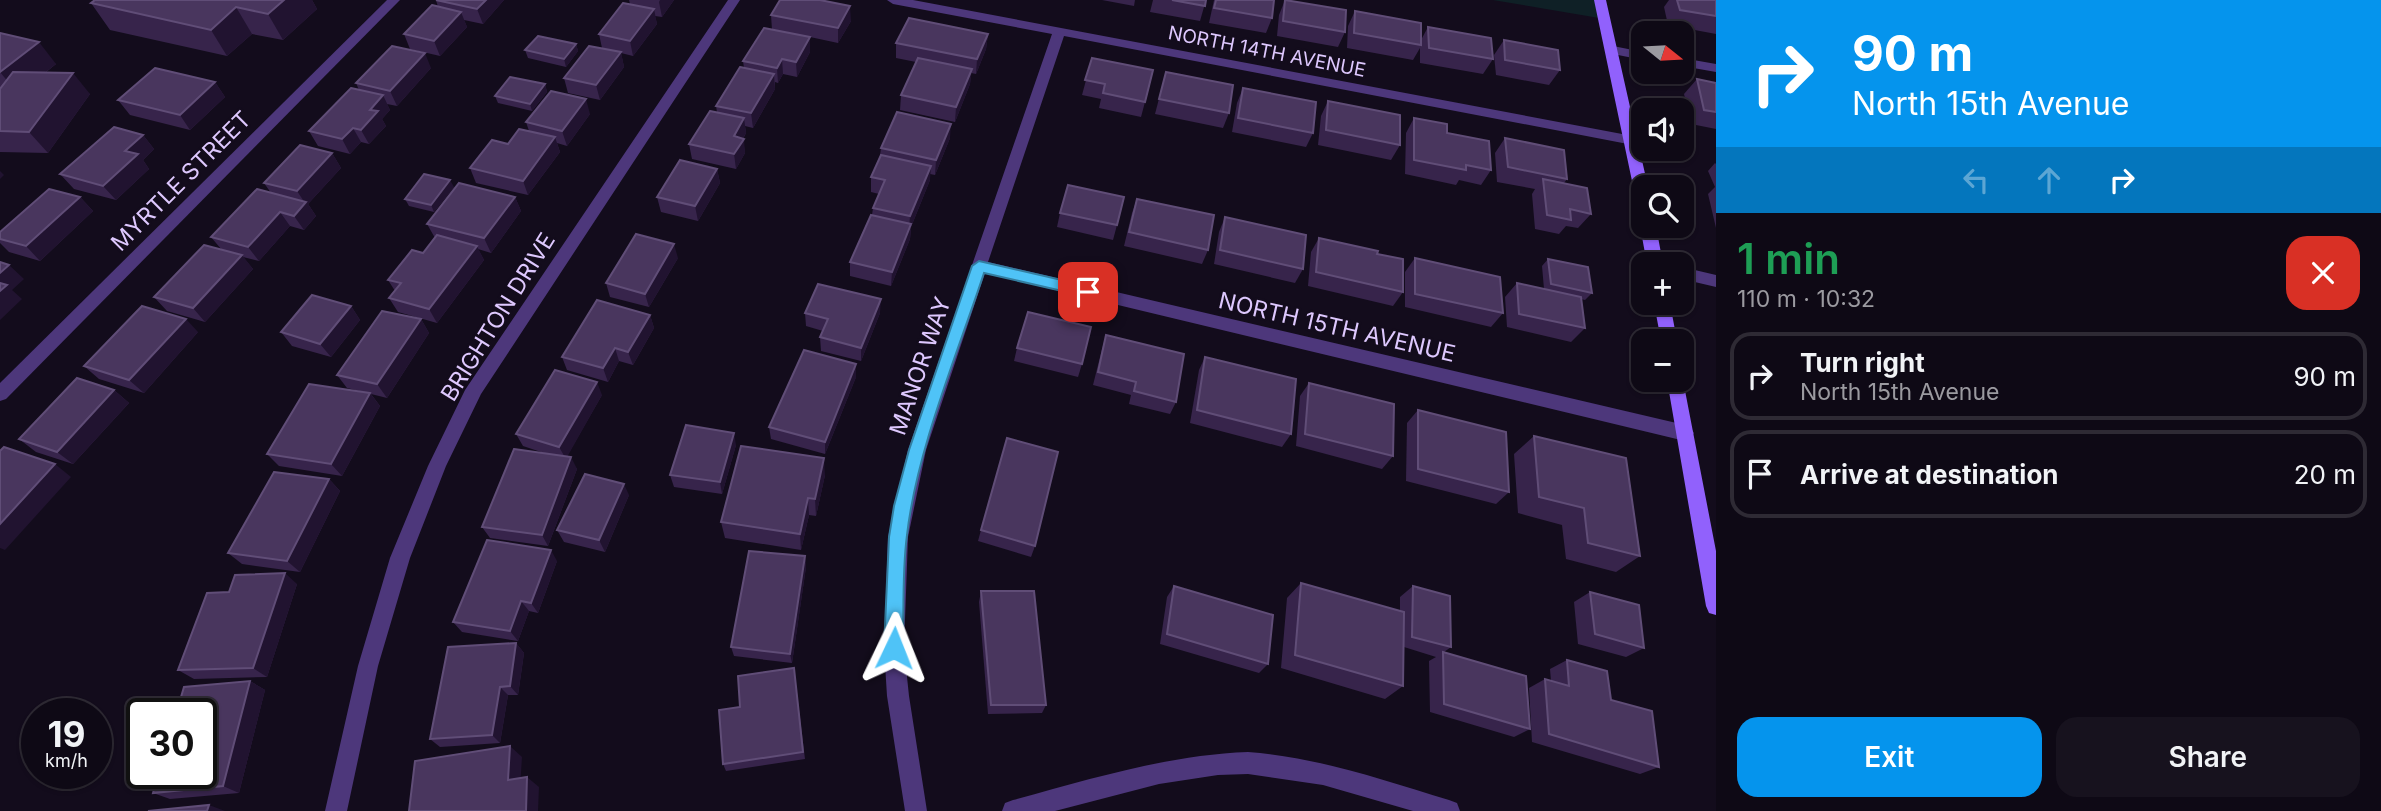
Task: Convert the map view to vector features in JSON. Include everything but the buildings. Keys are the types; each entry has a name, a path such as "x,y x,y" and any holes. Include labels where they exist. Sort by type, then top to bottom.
{"street":[{"name":"MYRTLE STREET","path":"0,394 394,0"},
{"name":"BRIGHTON DRIVE","path":"336,811 368,666 401,558 437,466 474,390 734,0"},
{"name":"NORTH 14TH AVENUE","path":"893,0 1631,140"},
{"path":"1600,0 1631,131"},
{"name":"MANOR WAY","path":"916,811 898,696 894,648 898,537 917,450 1059,31"},
{"path":"1613,50 1631,54"},
{"path":"1694,64 1716,68"},
{"name":"NORTH 15TH AVENUE","path":"979,266 1685,433"},
{"path":"1694,276 1716,281"},
{"path":"1678,392 1716,601"},
{"path":"1013,811 1172,770 1247,763 1283,767 1349,782 1449,811"}],"shaded area":[{"path":"1493,0 1600,0 1605,19"}],"route":[{"path":"894,648 898,537 903,506 917,450 979,266 1088,292"}]}
